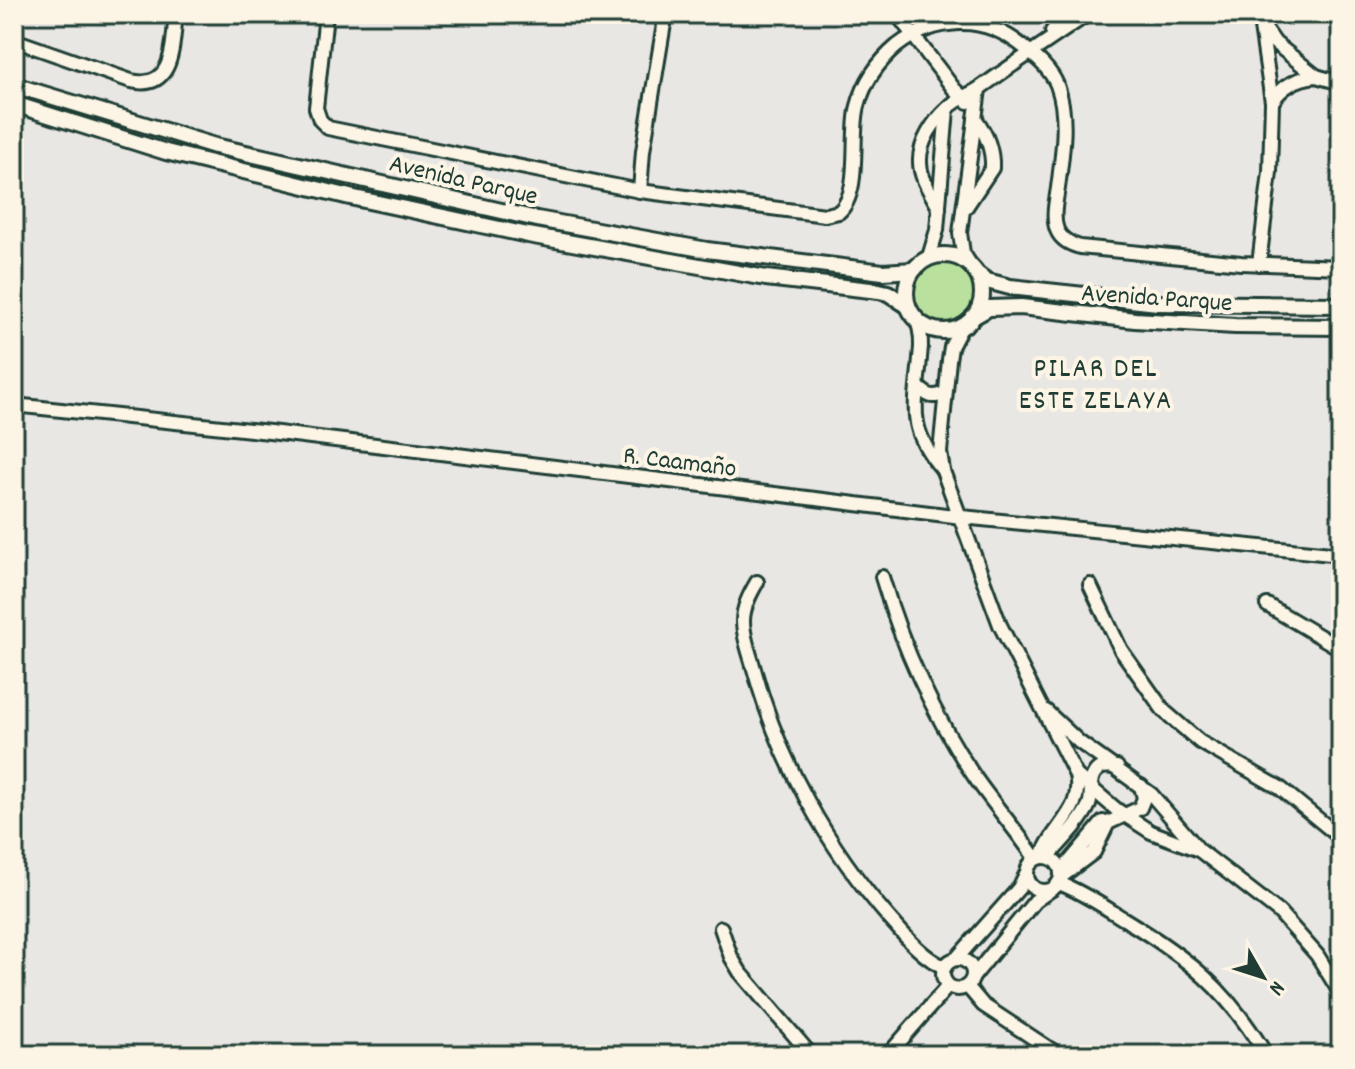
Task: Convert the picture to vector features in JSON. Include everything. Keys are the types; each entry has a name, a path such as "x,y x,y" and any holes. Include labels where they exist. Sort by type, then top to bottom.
{"street":[{"path":"14,40 131,81 146,83 157,79 166,69 171,55 176,14"},
{"path":"326,14 316,108 320,120 328,128 640,191 825,215 839,212 848,200 857,109 862,92 876,68 911,36 945,24 976,24 1004,32 1051,73 1060,98 1063,148 1054,214 1060,236 1072,245 1259,264 1341,267"},
{"path":"894,14 976,113 987,138 992,168 963,212"},
{"path":"1031,53 1070,14"},
{"path":"939,208 921,171 920,160 930,129 962,97 979,89 994,75 1088,14"},
{"path":"1255,14 1261,27 1275,43 1316,76 1341,83"},
{"path":"640,191 663,17"},
{"path":"1259,264 1270,172 1272,102 1261,27"},
{"path":"1272,102 1292,82 1316,76"},
{"name":"Avenida Parque","path":"14,85 215,146 537,219 707,250 883,272 913,270"},
{"path":"979,89 960,233 963,253 973,269 982,295 951,347 940,452 943,471 987,593 1076,775 1092,791 1151,832 1199,850"},
{"name":"Avenida Parque","path":"14,104 166,152 350,197 528,235 766,278 879,291 908,306"},
{"path":"929,257 937,230 947,109"},
{"path":"942,181 967,184"},
{"path":"937,230 960,233"},
{"path":"943,471 925,448 916,428 915,408 922,345 917,321 905,294 913,270 929,257 951,255 973,269"},
{"name":"Avenida Parque","path":"973,269 987,281 1010,287 1158,303 1341,305"},
{"name":"Avenida Parque","path":"968,322 989,308 1021,307 1221,325 1341,327"},
{"path":"917,321 939,331 951,330 968,322"},
{"path":"918,387 935,398 945,393"},
{"name":"R. Caamaño","path":"14,405 286,434 962,517 1341,555"},
{"path":"882,577 897,628 938,715 975,777 1042,857 1057,862 1058,880"},
{"path":"757,582 747,601 744,630 761,696 795,775 828,836 861,883 927,957 969,964 970,981 983,1005 1059,1055"},
{"path":"1090,585 1121,650 1164,711 1200,742 1280,788 1341,836"},
{"path":"1267,605 1341,649"},
{"path":"1039,704 1079,742 1117,767 1159,801 1199,850 1279,912 1317,955 1341,994"},
{"path":"1117,767 1104,766 1096,771 1091,782 1090,803 1082,816 1042,857 1029,865 1019,888 950,963 942,977 948,986 957,990 970,981 1035,901 1094,852 1108,823 1121,813"},
{"path":"1042,857 1054,832 1075,804 1078,787 1076,775"},
{"path":"1026,874 1033,888 1058,880 1097,829 1121,813 1135,812 1143,803 1141,786"},
{"path":"1082,816 1097,829"},
{"path":"1058,880 1166,944 1200,970 1244,1020 1266,1055"},
{"path":"721,928 740,972 811,1055"},
{"path":"888,1055 948,986"}],"green space":[{"path":"945,259 963,265 971,273 977,291 971,309 963,317 945,323 927,317 919,309 913,291 919,273 927,265"}],"district":[{"name":"PILAR DEL ESTE ZELAYA","path":"1096,382"}]}
